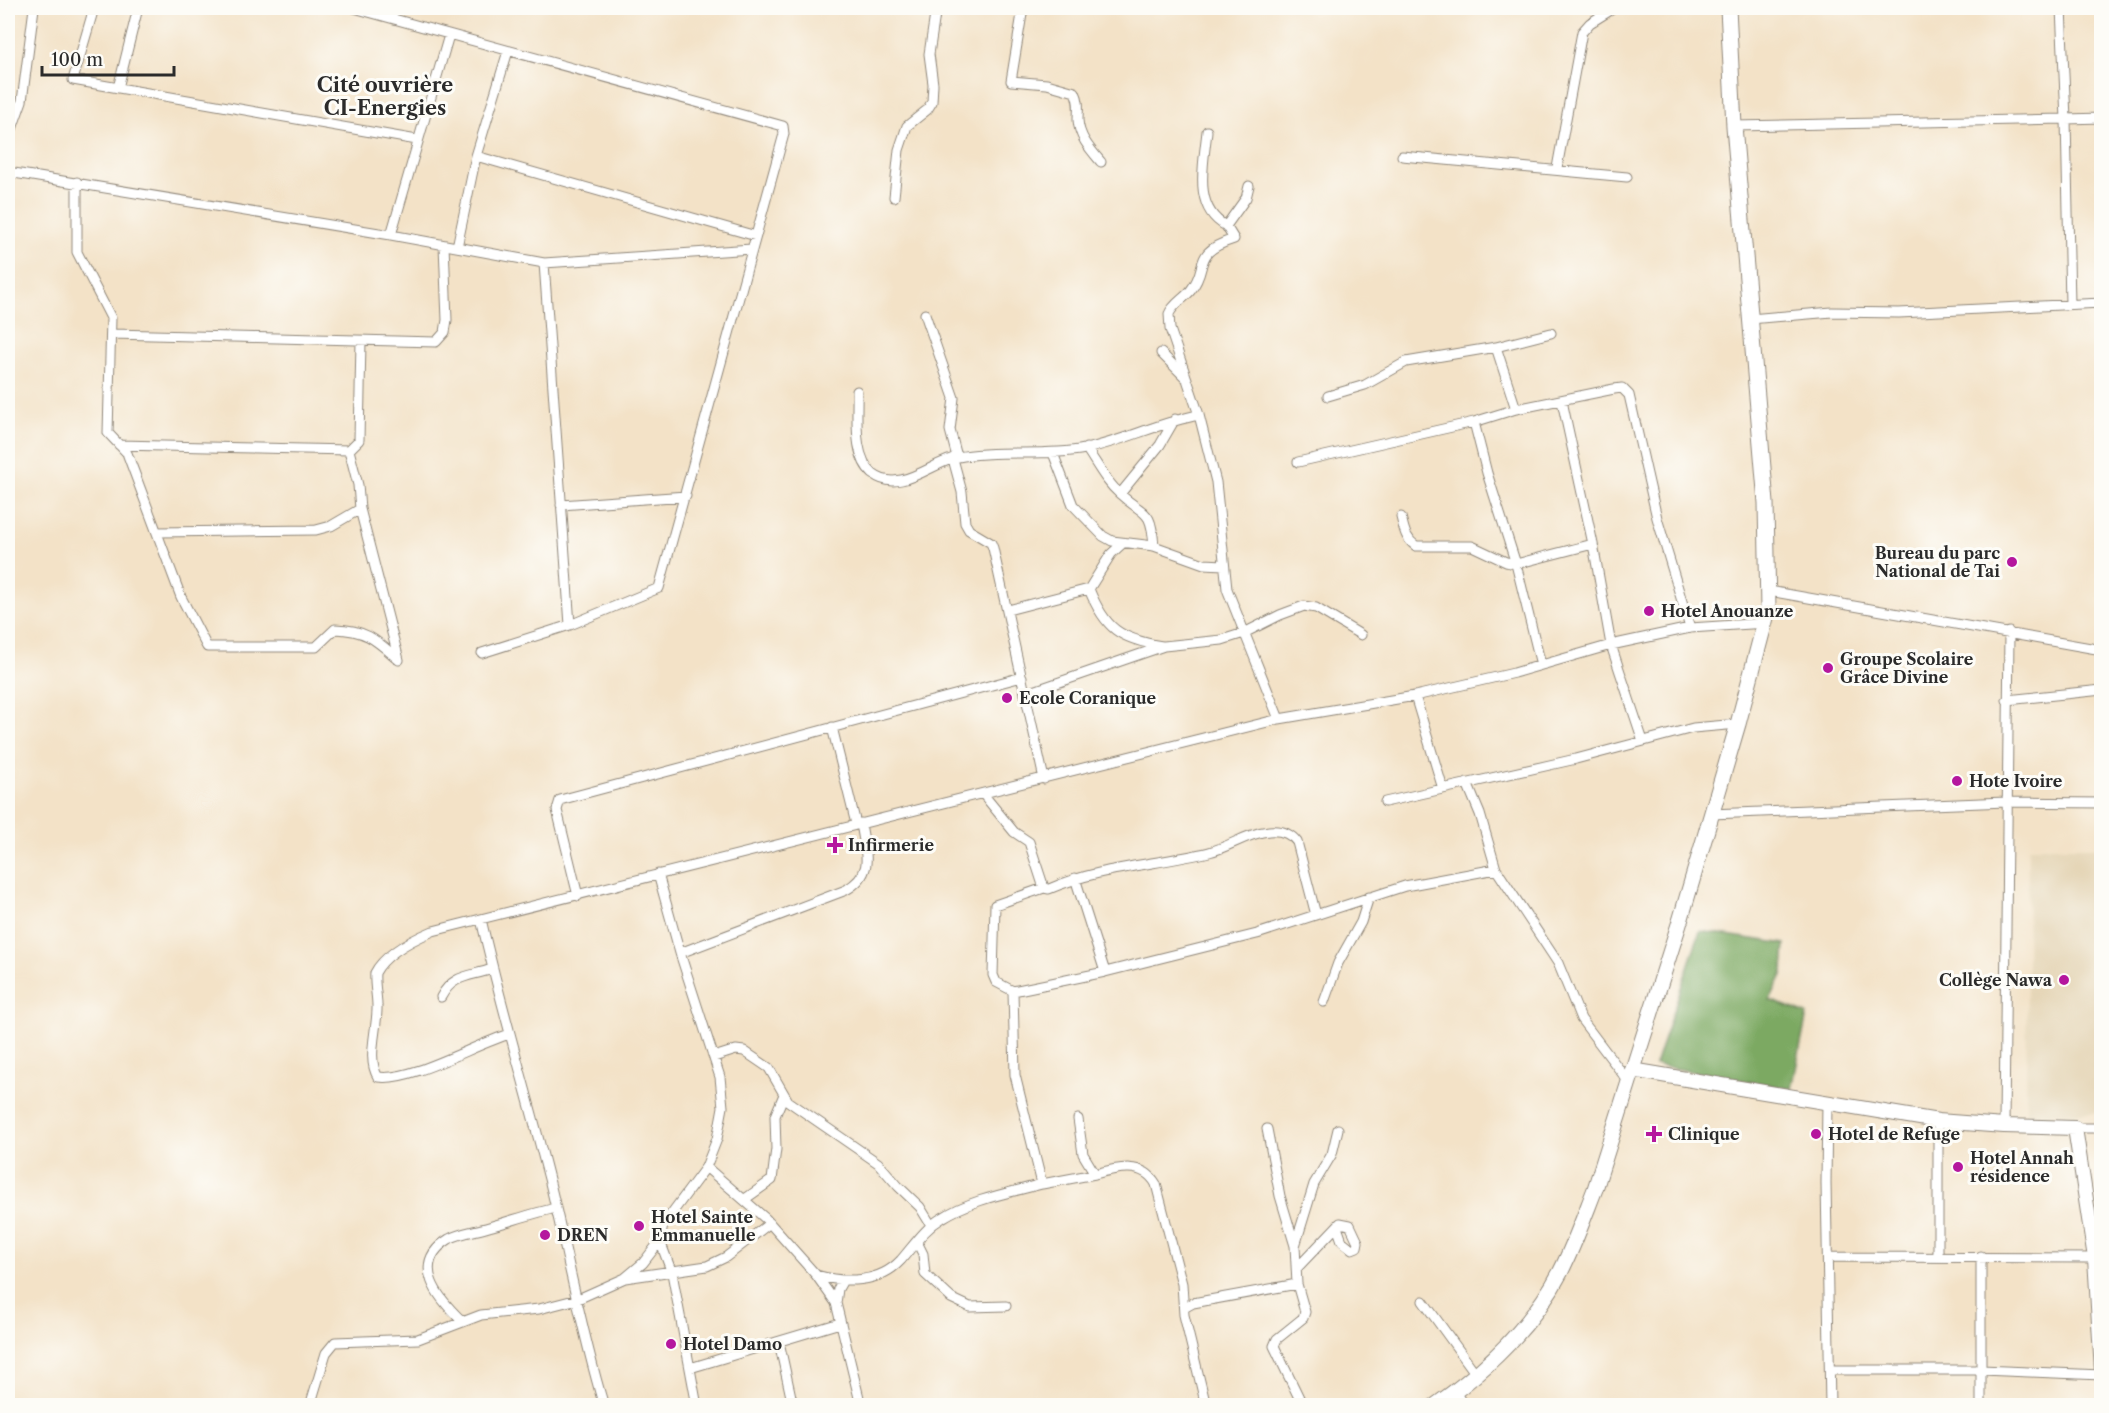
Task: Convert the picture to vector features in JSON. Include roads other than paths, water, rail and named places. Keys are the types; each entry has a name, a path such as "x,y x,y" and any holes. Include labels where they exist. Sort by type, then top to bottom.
{"main road":[{"path":"1435,1406 1455,1392 1507,1345 1544,1298 1560,1272 1595,1190 1681,918 1766,623 1767,514 1724,9"}],"street":[{"path":"8,140 22,101 34,8"},
{"path":"94,8 73,80 417,140"},
{"path":"118,88 138,8"},
{"path":"354,8 783,126 784,134 659,588 570,625 482,653"},
{"path":"894,197 899,150 907,126 927,110 932,102 933,84 929,54 936,8"},
{"path":"1023,8 1011,81 1047,84 1075,92 1079,100 1078,123 1081,134 1101,162"},
{"path":"1557,168 1582,32 1590,22 1614,8"},
{"path":"2061,8 2070,304"},
{"path":"391,235 449,34"},
{"path":"458,248 476,156 508,51"},
{"path":"1734,126 2102,118"},
{"path":"1207,131 1204,198 1211,216 1226,226 1234,239 1210,249 1193,286 1168,314 1170,329 1199,415 1216,482 1227,589 1279,719"},
{"path":"476,156 756,236"},
{"path":"1402,156 1557,168 1627,177"},
{"path":"8,172 391,235 544,263 752,249"},
{"path":"77,182 77,252 111,318 108,433 127,453 181,597 207,647 316,647 335,629 356,629 372,637 399,660 360,509 358,485 349,450"},
{"path":"1226,226 1246,198 1249,186"},
{"path":"112,334 436,342 445,332 444,245"},
{"path":"544,263 570,625"},
{"path":"1750,319 1832,312 1899,313 2102,303"},
{"path":"925,314 954,398 950,430 962,492 965,523 969,530 991,543 1008,610 1044,779"},
{"path":"1328,396 1365,385 1406,362 1496,347 1551,333"},
{"path":"119,446 349,450 359,440 361,341"},
{"path":"1496,347 1516,409"},
{"path":"1161,353 1187,379"},
{"path":"1298,462 1474,422 1516,409 1622,388 1629,395 1657,518 1690,628"},
{"path":"857,391 861,453 865,465 874,474 884,479 906,479 955,458 1053,453 1086,448 1175,419 1199,415"},
{"path":"1562,401 1593,544 1611,645 1643,741"},
{"path":"1120,494 1160,445 1175,419"},
{"path":"1474,422 1516,564 1541,665"},
{"path":"1086,448 1120,494 1140,507 1151,520 1154,546"},
{"path":"1053,453 1076,510 1103,536 1123,543 1154,546 1194,562 1224,565"},
{"path":"561,505 686,496"},
{"path":"157,532 316,530 331,526 360,509"},
{"path":"1401,517 1409,542 1416,546 1472,546 1506,562 1516,564 1593,544"},
{"path":"1008,610 1089,590 1106,561 1123,543"},
{"path":"1089,590 1104,621 1133,641 1164,646"},
{"path":"1768,591 2102,650"},
{"path":"1025,694 1164,646 1213,641 1244,633 1304,606 1316,608 1361,634"},
{"path":"510,1034 412,1072 386,1078 378,1077 375,1072 377,1004 375,981 379,966 417,938 433,931 1279,719 1415,696 1611,645 1690,628 1766,623"},
{"path":"2004,1126 2009,632"},
{"path":"578,896 557,810 560,800 1022,677"},
{"path":"2007,700 2102,690"},
{"path":"1415,696 1443,789"},
{"path":"1385,802 1693,728 1738,724"},
{"path":"680,953 846,890 859,882 866,873 867,862 859,823 832,727"},
{"path":"1467,783 1480,814 1496,869 1558,963 1581,1019 1630,1076 1938,1121 2004,1126 2102,1128"},
{"path":"983,794 1014,832 1029,842 1044,888"},
{"path":"1711,814 2006,802 2102,803"},
{"path":"1316,915 1297,842 1290,834 1280,831 1250,835 1217,850 1171,861 1075,878 1048,889 1044,888 998,903 994,908 993,975 996,982 1013,991 1106,972 1257,934 1316,915 1369,897 1405,886 1496,869"},
{"path":"310,1406 326,1353 335,1342 410,1340 439,1333 462,1321 481,1315 539,1309 578,1299 625,1278 643,1263 660,1241 663,1225 706,1167 717,1139 723,1107 720,1077 680,953 658,874"},
{"path":"1075,878 1106,972"},
{"path":"1324,1002 1338,963 1361,922 1369,897"},
{"path":"481,919 492,969 556,1208 578,1299 586,1344 604,1406"},
{"path":"441,997 453,981 492,969"},
{"path":"1013,991 1016,1075 1042,1184"},
{"path":"714,1057 736,1050 760,1060 775,1077 783,1097 878,1162 920,1207 931,1225"},
{"path":"745,1199 772,1180 776,1149 775,1121 783,1097"},
{"path":"1827,1103 1830,1406"},
{"path":"1078,1119 1083,1154 1095,1174"},
{"path":"1938,1121 1938,1256"},
{"path":"1830,1370 2102,1373 2098,1258 2074,1128"},
{"path":"1267,1129 1280,1196 1295,1246 1298,1267 1297,1284 1304,1315 1277,1339 1274,1346 1303,1406"},
{"path":"1295,1246 1314,1184 1332,1154 1338,1129"},
{"path":"706,1167 770,1223 816,1275 836,1303"},
{"path":"816,1275 842,1282 877,1276 889,1271 931,1225 956,1210 1042,1184 1124,1167 1138,1168 1152,1177 1159,1191 1182,1284 1184,1308 1206,1406"},
{"path":"462,1321 447,1306 431,1280 428,1267 431,1256 451,1238 556,1208"},
{"path":"625,1278 672,1273 707,1266 726,1257 770,1223"},
{"path":"1298,1267 1337,1227"},
{"path":"660,1241 672,1273 697,1406"},
{"path":"917,1242 922,1254 925,1274 951,1298 970,1307 1005,1306"},
{"path":"1981,1256 1981,1406"},
{"path":"1828,1257 2098,1258"},
{"path":"842,1282 838,1289 836,1303 861,1406"},
{"path":"1184,1308 1193,1303 1297,1284"},
{"path":"1423,1301 1476,1374"},
{"path":"690,1368 840,1323"},
{"path":"779,1342 794,1406"},
{"path":"1455,1392 1464,1406"}],"place":[{"name":"Bureau du parc National de Tai","path":"2012,562"},
{"name":"Hotel Anouanze","path":"1649,611"},
{"name":"Groupe Scolaire Grâce Divine","path":"1828,668"},
{"name":"Ecole Coranique","path":"1007,698"},
{"name":"Hote Ivoire","path":"1957,781"},
{"name":"Infirmerie","path":"835,845"},
{"name":"Collège Nawa","path":"2064,980"},
{"name":"Clinique","path":"1654,1134"},
{"name":"Hotel de Refuge","path":"1816,1134"},
{"name":"Hotel Annah résidence","path":"1958,1167"},
{"name":"Hotel Sainte Emmanuelle","path":"639,1226"},
{"name":"DREN","path":"545,1235"},
{"name":"Hotel Damo","path":"671,1344"}],"district":[{"name":"Cité ouvrière CI-Energies","path":"385,96"}]}
